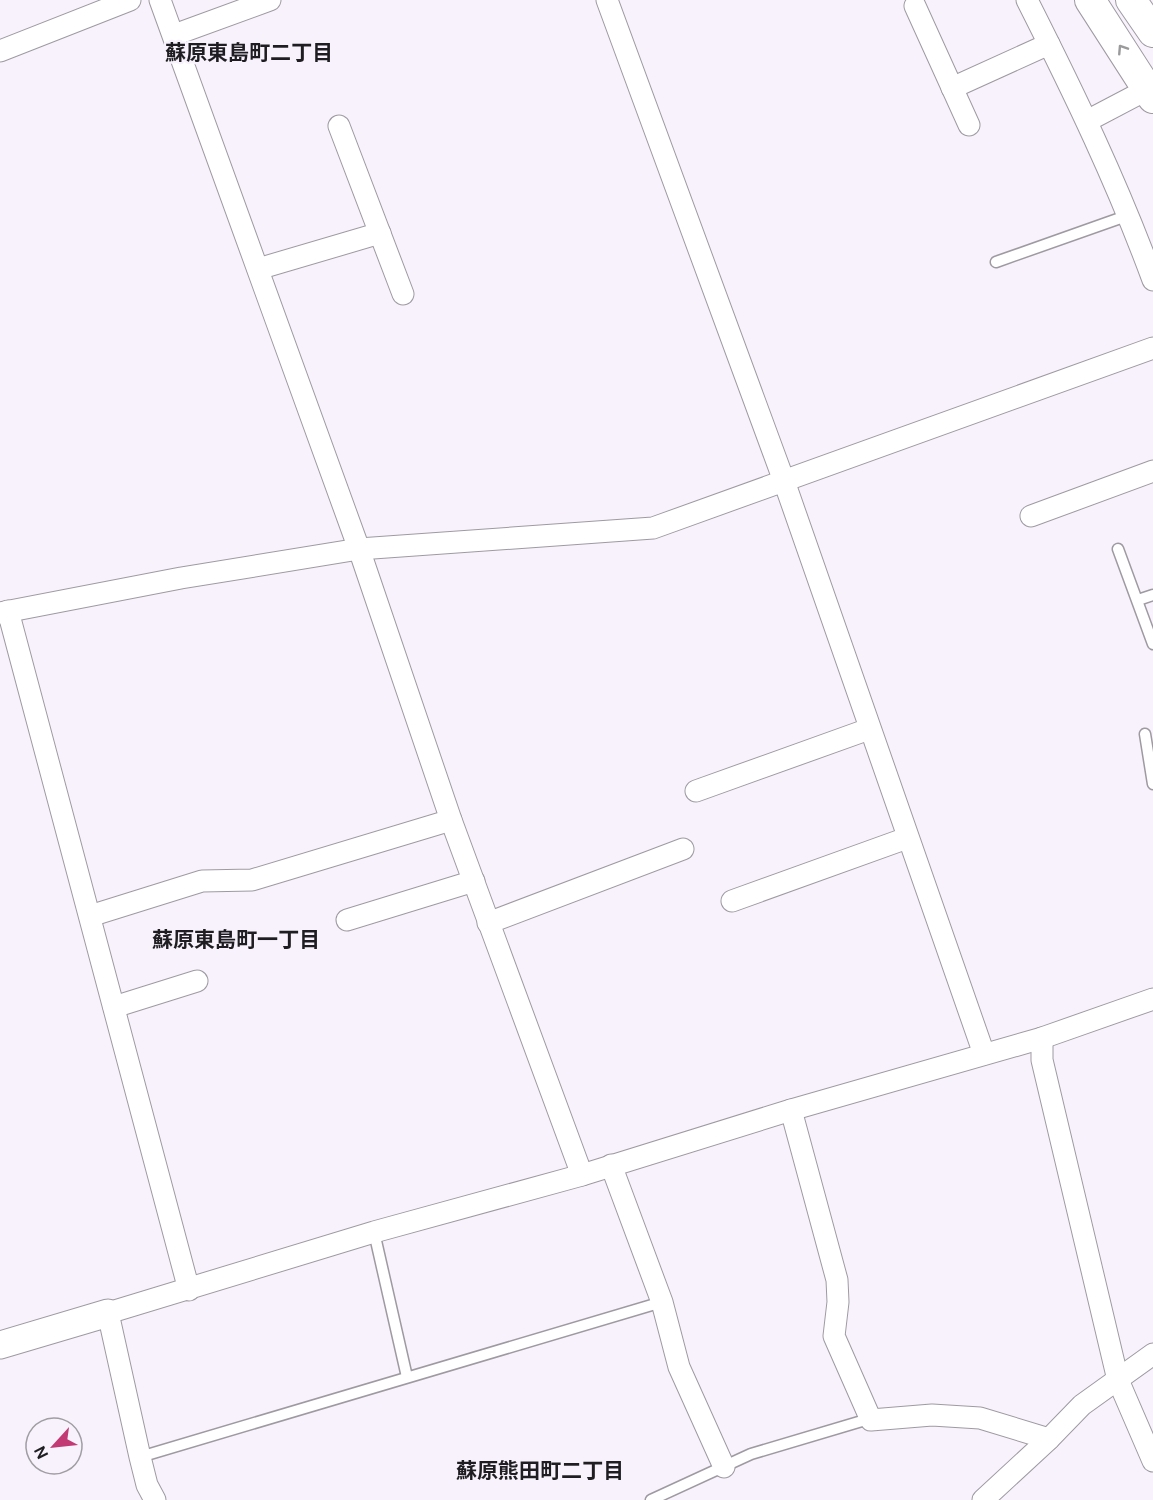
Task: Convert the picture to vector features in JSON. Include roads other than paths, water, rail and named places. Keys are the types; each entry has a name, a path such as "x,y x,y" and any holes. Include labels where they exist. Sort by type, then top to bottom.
{"main road":[{"path":"1090,0 1150,93"},
{"path":"1131,0 1153,32"}],"street":[{"path":"0,51 130,0"},
{"path":"160,0 359,549 488,923 582,1174"},
{"path":"174,35 270,0"},
{"path":"608,0 784,481 984,1054"},
{"path":"1027,0 1088,121 1129,215 1153,280"},
{"path":"915,6 969,125"},
{"path":"952,88 1049,44"},
{"path":"1088,121 1150,93"},
{"path":"339,126 403,294"},
{"path":"258,269 380,233"},
{"path":"189,1290 90,916 4,612 181,578 359,549 653,528 1153,348"},
{"path":"1031,516 1153,471"},
{"path":"696,790 870,729"},
{"path":"90,916 202,881 252,880 451,820"},
{"path":"732,901 908,838"},
{"path":"488,923 683,849"},
{"path":"347,920 474,881"},
{"path":"114,1007 196,981"},
{"path":"0,1345 189,1290 374,1232 582,1174 791,1110 1042,1038 1153,999"},
{"path":"1042,1038 1042,1060 1118,1380 1153,1461"},
{"path":"791,1110 837,1280 838,1302 834,1336 871,1420 932,1415 980,1418 1049,1439"},
{"path":"611,1165 662,1302 679,1367 724,1467"},
{"path":"108,1313 140,1457 147,1485 154,1500"},
{"path":"983,1500 1082,1405 1153,1354"}],"lane":[{"path":"996,262 1129,215"},
{"path":"1118,549 1153,644"},
{"path":"1138,600 1153,594"},
{"path":"1145,734 1153,784"},
{"path":"374,1232 407,1377"},
{"path":"140,1457 662,1302"},
{"path":"651,1500 751,1454 871,1420"}],"district":[{"name":"蘇原東島町二丁目","path":"249,53"},
{"name":"蘇原東島町一丁目","path":"236,940"},
{"name":"蘇原熊田町二丁目","path":"540,1471"}]}
